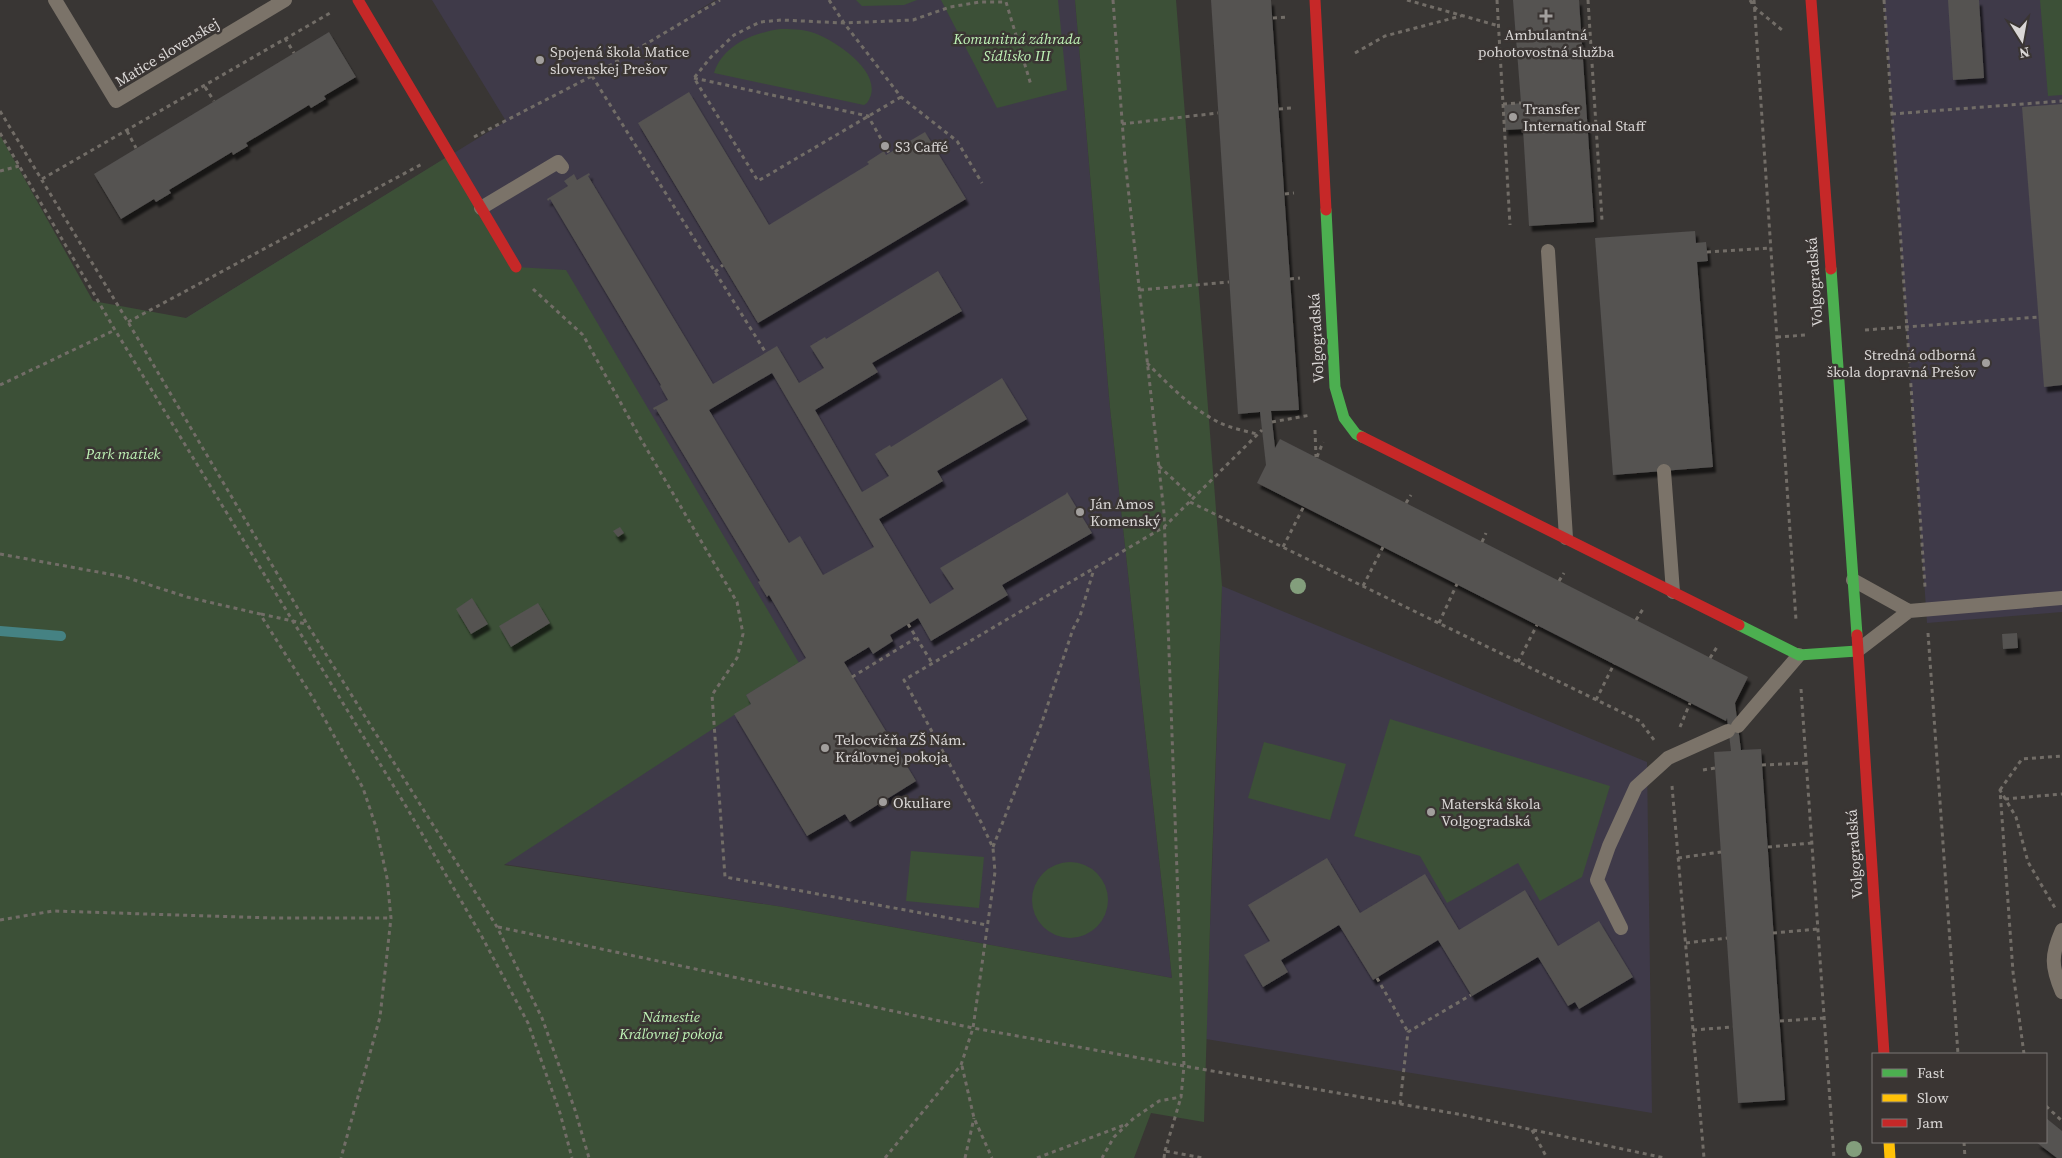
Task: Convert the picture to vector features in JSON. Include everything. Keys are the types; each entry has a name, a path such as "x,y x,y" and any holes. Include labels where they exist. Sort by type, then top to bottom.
{"street":[{"name":"Volgogradská","path":"1315,0 1335,387 1337,400 1347,424 1356,434 1799,655"},
{"name":"Volgogradská","path":"1811,0 1853,580 1884,1053"},
{"path":"358,1 516,267"},
{"path":"1799,655 1857,651"},
{"path":"1889,1143 1890,1158"}],"lane":[{"name":"Matice slovenskej","path":"55,0 116,101 285,0"},
{"path":"481,208 558,162 562,167"},
{"path":"1548,251 1566,538"},
{"path":"1664,471 1673,592"},
{"path":"1853,580 1909,611 2062,598"},
{"path":"1857,651 1909,611"},
{"path":"1621,928 1597,880 1609,846 1636,787 1668,758 1733,728 1799,655"},
{"path":"2062,930 2053,952 2056,976 2062,992"}],"path":[{"path":"829,0 844,23 901,97 957,141 982,183"},
{"path":"1113,0 1122,124 1164,528 1184,1066 1181,1097 1164,1158"},
{"path":"1407,0 1499,26"},
{"path":"1497,0 1510,225"},
{"path":"1588,0 1602,220"},
{"path":"1754,0 1834,1158"},
{"path":"1884,0 1958,1053"},
{"path":"42,179 205,87 285,38 342,7 358,1"},
{"path":"694,78 711,57 734,35 760,22 782,20 844,23 913,20 950,6 980,2 1006,2 1031,85"},
{"path":"1355,52 1385,36 1461,16"},
{"path":"285,38 294,53"},
{"path":"592,76 766,353"},
{"path":"694,78 758,181 901,97"},
{"path":"694,78 868,116 889,153"},
{"path":"205,87 214,101"},
{"path":"1892,114 2062,101"},
{"path":"1503,104 1521,104"},
{"path":"0,112 42,179 307,624 498,927 542,1018 575,1110 589,1158"},
{"path":"1122,124 1218,113"},
{"path":"127,132 136,148"},
{"path":"0,133 115,330 407,808 481,935 528,1023 560,1113 572,1158"},
{"path":"0,171 19,166"},
{"path":"1707,252 1771,248"},
{"path":"716,272 723,265"},
{"path":"516,267 538,296 583,335 642,441 737,602 743,634 737,658 712,695 725,877 987,925"},
{"path":"1140,290 1229,282"},
{"path":"1908,327 2039,317"},
{"path":"0,385 115,330"},
{"path":"1147,363 1202,413 1222,424 1258,434"},
{"path":"1272,422 1315,414"},
{"path":"885,1158 962,1065 973,1028 995,872 993,848 981,822 904,680 1164,528 1262,430"},
{"path":"1158,465 1192,500 1283,547 1640,721 1668,758 1694,1030 1704,1158"},
{"path":"1283,547 1304,506"},
{"path":"1363,586 1383,547"},
{"path":"0,554 125,577 187,598 307,624"},
{"path":"993,848 1041,726 1073,629 1080,616 1094,568"},
{"path":"1439,623 1457,584"},
{"path":"260,614 312,698 363,788 376,827 387,878 391,918 380,1018 341,1158"},
{"path":"908,624 932,663"},
{"path":"1518,662 1537,625"},
{"path":"852,677 916,638"},
{"path":"1596,700 1614,664"},
{"path":"2024,1053 2013,972 2000,790 2022,759 2062,756"},
{"path":"1762,765 1806,763"},
{"path":"2000,790 2016,817 2028,862 2055,909 2062,930"},
{"path":"2005,799 2062,794"},
{"path":"1768,847 1812,843"},
{"path":"1678,858 1721,852"},
{"path":"0,920 53,911 272,918 391,918"},
{"path":"498,927 973,1028 1400,1104 1664,1158"},
{"path":"1774,933 1818,928"},
{"path":"1686,943 1727,938"},
{"path":"1377,978 1408,1032 1400,1104"},
{"path":"1408,1032 1471,995"},
{"path":"1780,1021 1824,1018"},
{"path":"1694,1030 1733,1027"},
{"path":"962,1065 974,1118 992,1158"},
{"path":"1102,1158 1114,1137 1130,1122 1159,1101 1181,1097"},
{"path":"2047,1107 2062,1121"},
{"path":"965,1158 974,1118"},
{"path":"1037,1158 1130,1122"},
{"path":"1532,1130 1547,1158"},
{"path":"1964,1143 1965,1158"},
{"path":"1165,1151 1203,1158"}],"shaded area":[{"path":"432,0 715,0 679,22 717,0 1075,0 1110,408 1172,978 783,907 503,864 186,318 506,121"},
{"name":"Stredná odborná škola dopravná Prešov","path":"1884,0 2062,0 2062,612 1927,623"},
{"name":"Materská škola Volgogradská","path":"1222,586 1647,762 1652,1113 1206,1039"}],"green space":[{"path":"856,0 917,0 904,5 862,6"},
{"name":"Komunitná záhrada Sídlisko III","path":"941,0 1058,0 1067,90 997,108"},
{"path":"1075,0 1176,0 1222,586 1204,1122 1151,1113 1134,1158 0,1158 0,135 93,301 186,318 450,155 516,267 566,270 799,663 746,695 751,704 504,865 783,907 1172,978 1110,408"},
{"path":"2040,0 2062,0 2062,95 2048,96"},
{"path":"780,29 811,32 832,42 856,59 865,70 870,81 872,92 867,103 864,105 714,73 724,55 740,42 750,37"},
{"path":"1390,719 1610,786 1582,877 1540,901 1518,863 1447,903 1420,856 1354,836"},
{"path":"1264,742 1346,764 1330,820 1248,798"},
{"path":"911,851 984,857 979,908 906,901"},
{"path":"1063,862 1077,862 1091,868 1102,879 1108,893 1105,915 1097,927 1077,938 1063,938 1049,932 1038,921 1032,907 1032,893 1038,879 1049,868"}],"building":[{"path":"1211,0 1271,0 1299,410 1271,411 1275,448 1280,439 1748,677 1735,703 1741,750 1761,749 1785,1100 1738,1103 1714,752 1731,751 1727,718 1726,721 1257,483 1266,465 1260,412 1238,414"},
{"path":"1513,0 1579,0 1594,222 1529,226 1523,129 1505,130 1504,105 1521,103"},
{"path":"1948,0 1979,0 1984,78 1953,80"},
{"path":"329,32 356,77 324,96 326,99 311,108 309,105 246,143 248,146 233,155 232,152 169,190 171,193 156,202 154,199 121,219 94,174"},
{"path":"689,92 769,225 869,164 867,162 884,151 886,155 925,132 966,199 758,323 638,123"},
{"path":"2062,104 2062,385 2044,387 2022,107"},
{"path":"589,173 590,175 588,176 713,384 777,346 799,383 824,368 810,346 825,337 826,339 938,271 962,311 872,363 878,372 815,410 862,492 889,476 875,454 890,445 891,447 1002,378 1027,419 937,471 943,481 879,519 930,604 954,589 940,568 1067,492 1092,533 1002,585 1008,595 931,641 918,618 890,635 893,641 873,654 869,647 844,662 916,781 850,822 845,814 807,836 734,714 751,704 746,695 806,658 769,595 767,597 758,582 760,581 656,409 654,410 653,408 668,400 661,385 550,199 548,201 547,199 568,186 564,181 574,174 577,180","holes":["772,373 874,547 823,575 800,536 789,543 709,410"]},
{"path":"1695,231 1696,243 1706,242 1708,261 1697,262 1713,467 1613,475 1595,238"},
{"path":"620,527 624,533 618,537 613,531"},
{"path":"472,598 488,624 471,634 456,609"},
{"path":"538,603 550,623 511,647 499,626"},
{"path":"2017,633 2018,648 2003,649 2002,634"},
{"path":"1327,858 1360,913 1425,874 1459,930 1525,890 1558,946 1599,921 1633,977 1579,1009 1575,1002 1568,1006 1538,957 1472,996 1438,940 1373,980 1339,925 1281,960 1288,972 1263,987 1244,955 1270,941 1248,905"},
{"path":"2047,1119 2062,1131 2062,1158 2057,1158 2037,1143 2047,1143"}],"waterway":[{"path":"0,631 61,636"}],"traffic: fast":[{"path":"1326,210 1335,387 1344,418 1356,434 1362,437"},
{"path":"1831,269 1857,635"},
{"path":"1739,625 1799,655 1857,651"}],"traffic: slow":[{"path":"1889,1143 1890,1158"}],"traffic: jam":[{"path":"358,0 516,267"},
{"path":"1315,0 1326,210"},
{"path":"1811,0 1831,269"},
{"path":"1362,437 1739,625"},
{"path":"1857,635 1884,1053"}],"place":[{"name":"Ambulantná pohotovostná služba","path":"1546,16"},
{"name":"Spojená škola Matice slovenskej Prešov","path":"540,60"},
{"name":"Transfer International Staff","path":"1513,117"},
{"name":"S3 Caffé","path":"885,146"},
{"name":"Stredná odborná škola dopravná Prešov","path":"1986,363"},
{"name":"Ján Amos Komenský","path":"1080,512"},
{"name":"Telocvičňa ZŠ Nám. Kráľovnej pokoja","path":"825,748"},
{"name":"Okuliare","path":"883,802"},
{"name":"Materská škola Volgogradská","path":"1431,812"}],"park label":[{"name":"Park matiek","path":"123,453"},
{"name":"Námestie Kráľovnej pokoja","path":"671,1024"}]}
